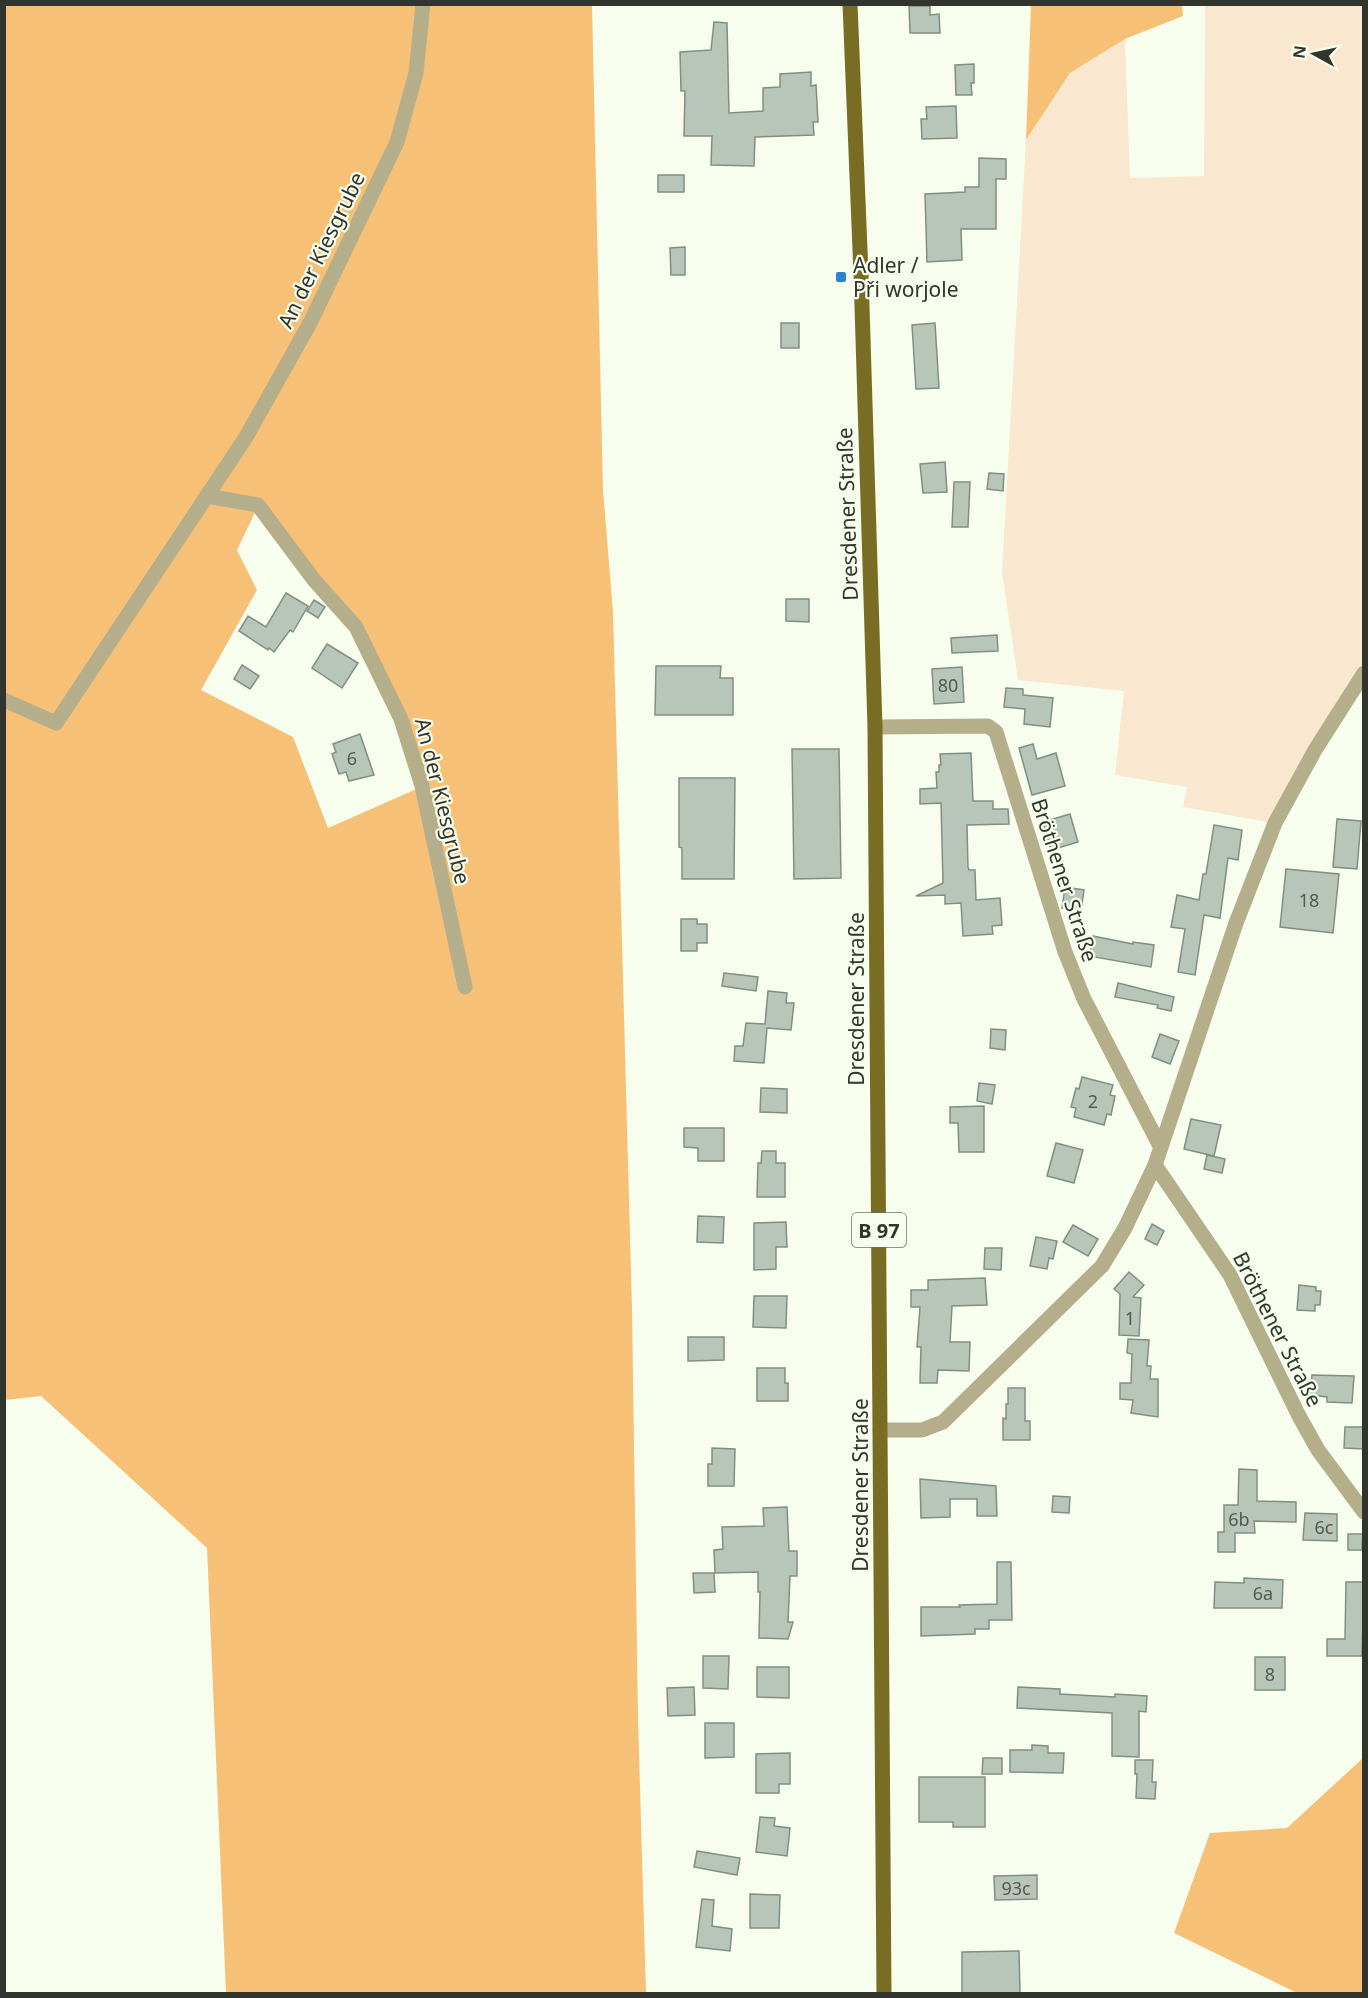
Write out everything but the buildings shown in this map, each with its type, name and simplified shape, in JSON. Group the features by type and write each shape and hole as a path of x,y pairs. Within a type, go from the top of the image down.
{"main road":[{"name":"Dresdener Straße","path":"850,4 862,295 875,727 884,1994"}],"street":[{"name":"An der Kiesgrube","path":"4,700 56,723 246,437 310,323 397,142 416,73 423,4"},
{"name":"An der Kiesgrube","path":"207,496 258,505 314,580 356,627 401,719 422,786 465,987"},
{"path":"880,1430 922,1430 943,1422 1102,1266 1125,1228 1155,1165 1229,943 1275,823 1315,750 1364,673"},
{"name":"Bröthener Straße","path":"875,727 988,726 996,732 1065,952 1080,990 1160,1146"},
{"name":"Bröthener Straße","path":"1155,1165 1230,1275 1318,1450 1364,1512"}],"shaded area":[{"path":"4,5 592,5 603,490 613,612 632,1308 638,1718 646,1993 226,1993 207,1548 41,1396 5,1400","holes":["258,506 356,627 421,787 328,828 293,737 201,690 257,590 237,550"]},
{"path":"1031,5 1182,5 1183,16 1125,39 1070,73 1026,140"},
{"path":"1205,5 1363,5 1363,671 1274,823 1183,807 1187,787 1115,775 1124,691 1018,680 1002,572 1026,140 1070,73 1125,39 1130,178 1204,176"},
{"path":"1363,1758 1363,1993 1297,1993 1174,1933 1210,1833 1287,1828"}],"place":[{"name":"Adler / Při worjole","path":"841,277"}]}
